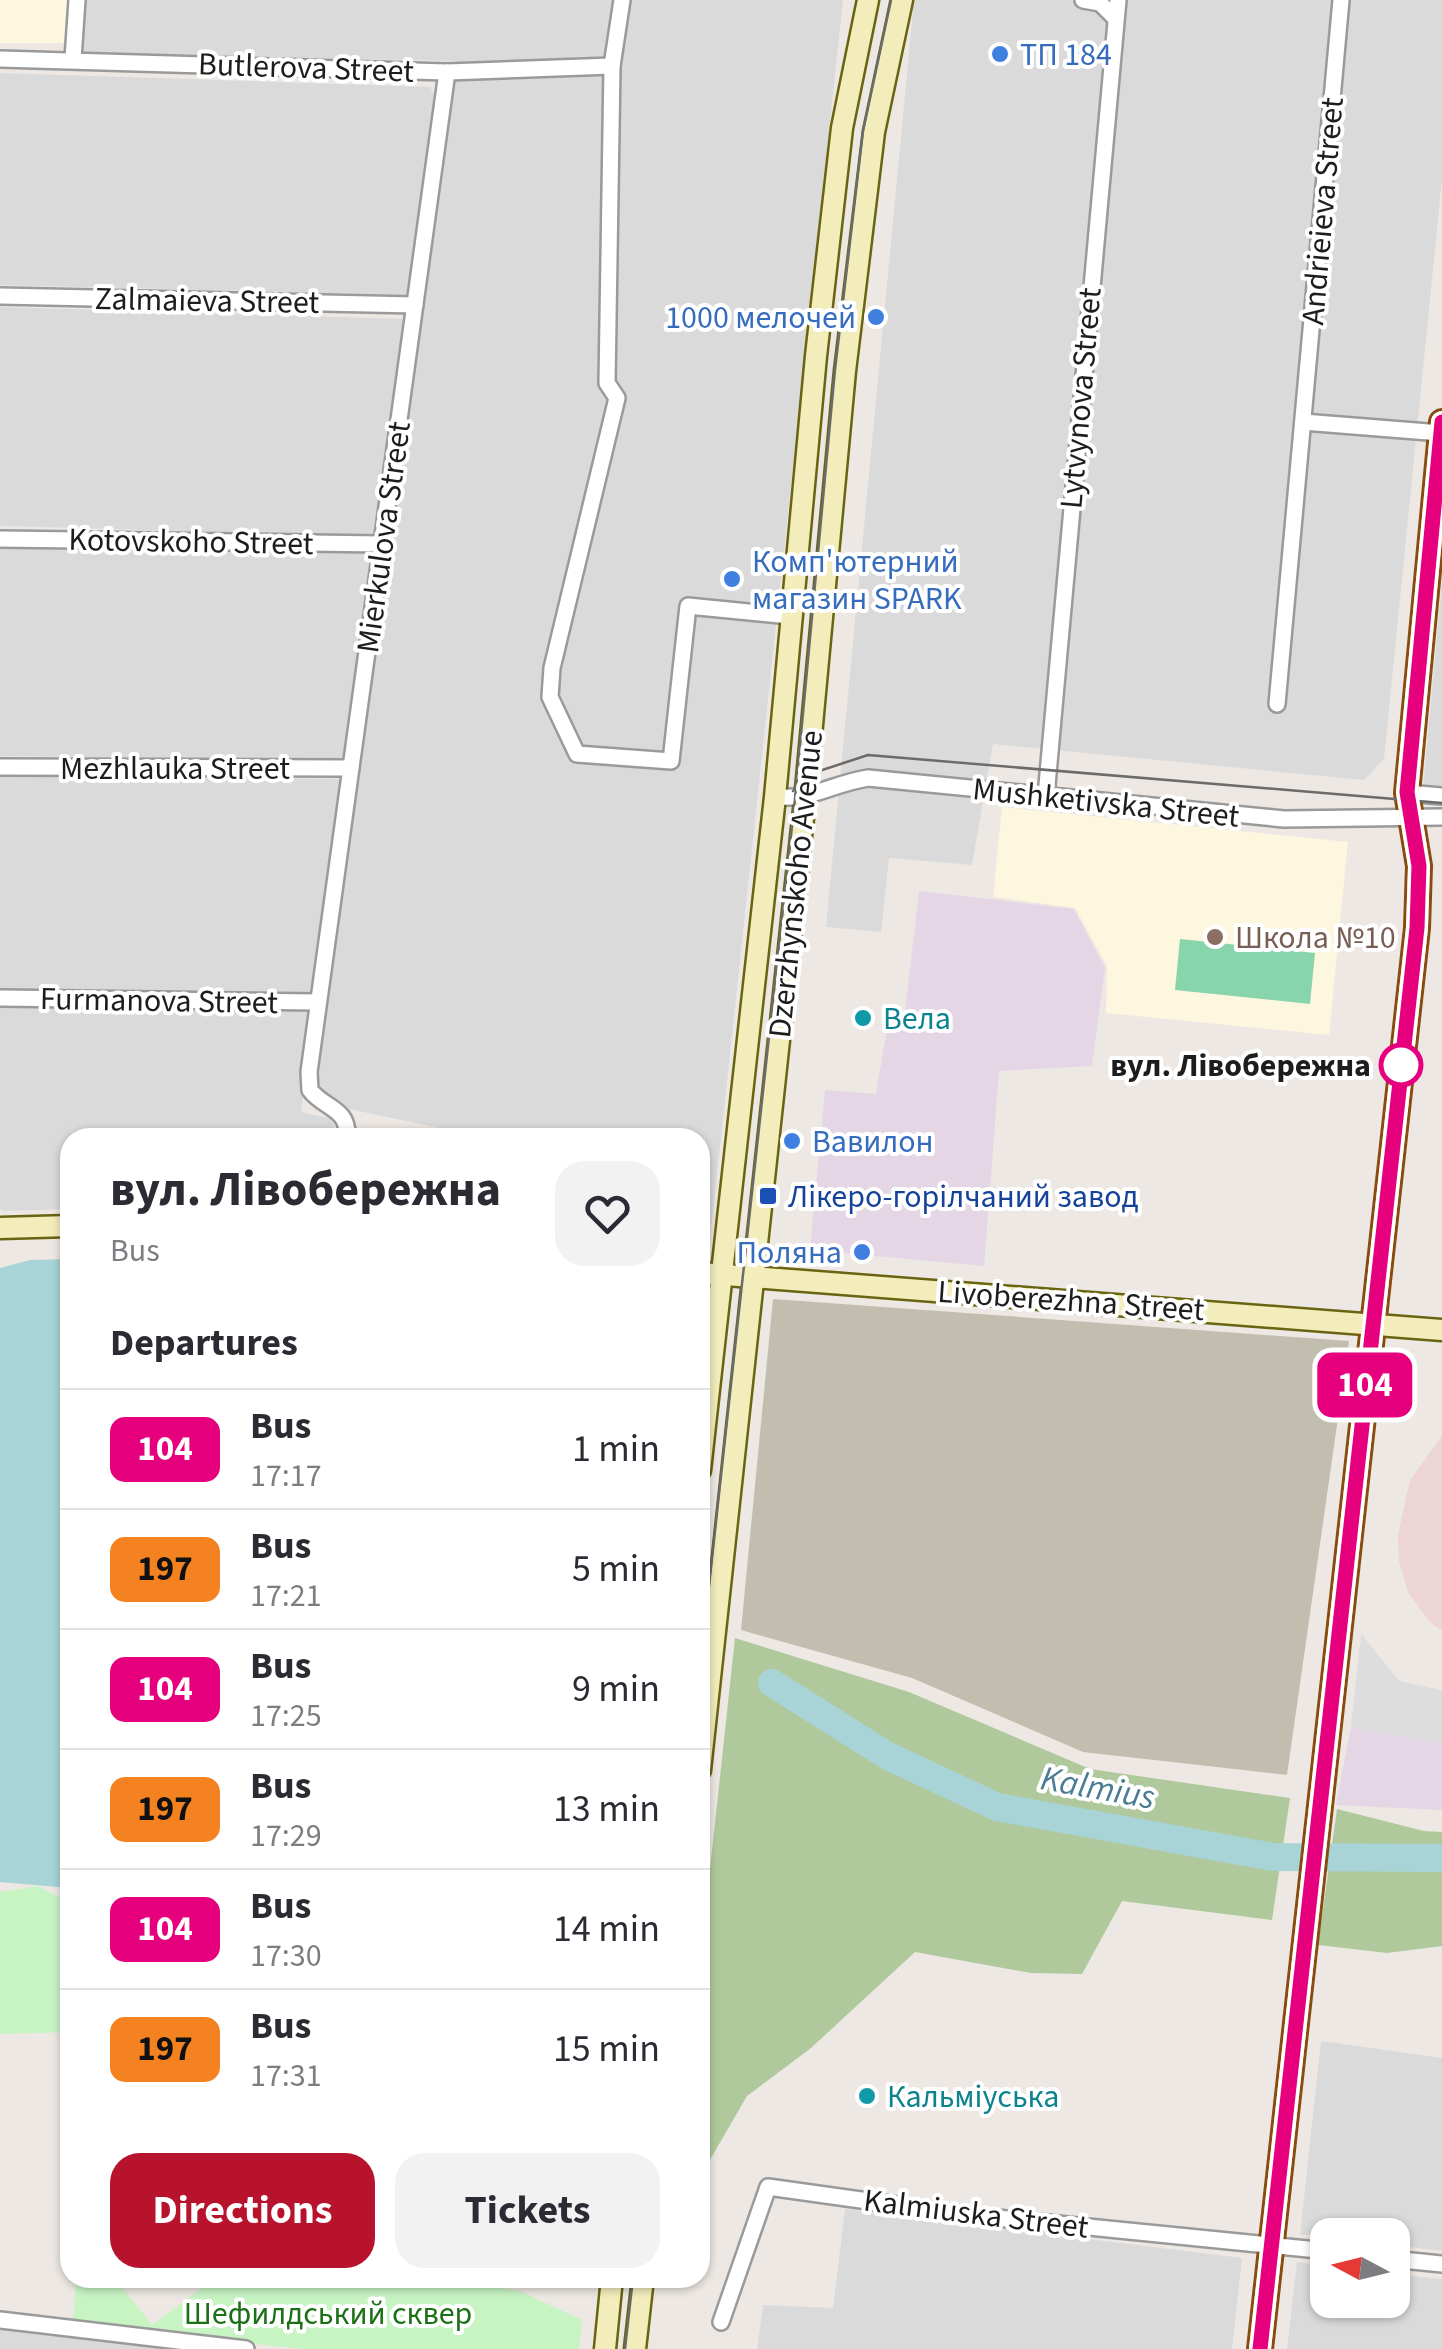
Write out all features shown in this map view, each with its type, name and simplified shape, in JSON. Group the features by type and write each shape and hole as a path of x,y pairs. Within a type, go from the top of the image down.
{"main road":[{"path":"1260,2349 1310,1924 1320,1802 1417,928 1419,866 1410,804 1442,422"}],"street":[{"path":"73,60 77,0"},
{"path":"622,0 612,66 607,383 617,398 552,668 550,697 576,754 670,761 688,606 790,616"},
{"name":"Dzerzhynskoho Avenue","path":"710,1381 775,798 790,616 842,128 868,0"},
{"name":"Dzerzhynskoho Avenue","path":"710,1682 804,800 839,428 874,132 902,0"},
{"path":"1083,0 1100,3 1115,18"},
{"name":"Lytvynova Street","path":"1046,796 1118,0"},
{"name":"Andrieieva Street","path":"1277,704 1341,0"},
{"name":"Butlerova Street","path":"0,59 446,72 612,66"},
{"name":"Mierkulova Street","path":"348,1128 340,1112 310,1090 318,1002 446,72"},
{"name":"Zalmaieva Street","path":"0,296 414,304"},
{"path":"1303,422 1441,433"},
{"name":"Kotovskoho Street","path":"0,539 382,544"},
{"name":"Mezhlauka Street","path":"0,767 351,768"},
{"name":"Mushketivska Street","path":"775,798 804,800 835,783 868,778 1284,820 1410,804 1442,796"},
{"name":"Mushketivska Street","path":"1410,804 1442,817"},
{"name":"Furmanova Street","path":"0,998 318,1002"},
{"path":"0,1228 60,1226"},
{"name":"Livoberezhna Street","path":"710,1273 1442,1330"},
{"name":"Kalmiuska Street","path":"721,2322 768,2187 968,2216 1310,2249"},
{"path":"1410,2260 1442,2264"},
{"path":"605,2349 611,2288"},
{"path":"636,2349 642,2288"},
{"path":"0,2320 246,2349"}],"shaded area":[{"path":"0,0 69,0 67,43 0,43"},
{"path":"78,0 843,0 710,1240 710,1128 440,1128 349,1109 317,1089 317,1061 456,61 80,53"},
{"path":"914,0 1442,0 1442,179 1384,759 1364,780 993,744 972,865 889,858 881,932 826,927"},
{"path":"0,73 430,87 437,100 410,295 0,285"},
{"path":"0,307 407,319 377,536 0,526"},
{"path":"0,548 375,550 346,760 0,756"},
{"path":"1442,582 1442,789 1423,787"},
{"path":"0,776 343,779 314,993 0,991"},
{"name":"Школа №10","path":"1002,807 1348,842 1329,1035 1106,1013 1107,966 1075,908 993,897"},
{"path":"919,891 1074,909 1105,968 1092,1066 999,1071 984,1266 810,1250 825,1090 876,1094 887,1029 903,1030"},
{"path":"0,1003 313,1012 301,1112 334,1119 334,1128 60,1128 60,1209 0,1209"},
{"path":"773,1299 1349,1341 1287,1775 1083,1752 912,1678 741,1630"},
{"path":"1442,1436 1442,1631 1429,1621 1408,1592 1399,1561 1398,1535 1410,1480"},
{"path":"1361,1634 1399,1681 1442,1690 1442,1743 1351,1727"},
{"path":"1351,1727 1442,1743 1442,1810 1336,1805"},
{"path":"1321,2041 1442,2058 1442,2251 1410,2247 1410,2218 1310,2218 1310,2235 1300,2235"},
{"path":"845,2209 1242,2258 1232,2349 757,2349 763,2305 833,2308"},
{"path":"1297,2262 1310,2264 1310,2318 1410,2318 1410,2276 1442,2279 1442,2349 1287,2349"},
{"path":"0,2327 197,2349 0,2349"}],"green space":[{"path":"1180,939 1315,953 1310,1004 1175,990"},
{"path":"735,1638 909,1692 1090,1769 1290,1798 1272,1920 1122,1901 1082,1974 1031,1973 915,1952 811,2048 747,2096 710,2160 710,1869"},
{"path":"1337,1809 1442,1832 1442,1946 1387,1953 1318,1945"},
{"path":"38,1886 60,1898 60,2032 0,2034 0,1892"},
{"name":"Шефилдський сквер","path":"75,2288 123,2288 152,2325 202,2288 501,2288 520,2291 582,2320 579,2349 301,2349 73,2324"}],"water":[{"path":"60,1259 60,1887 0,1882 0,1268 30,1260"}],"waterway":[{"name":"Kalmius","path":"772,1683 888,1756 997,1807 1273,1857 1442,1858"}],"tram line":[{"path":"710,1577 795,799 835,370 863,131 891,0"},
{"path":"793,791 807,775 868,755 1442,803"},
{"path":"625,2349 632,2288"}],"bus line":[{"name":"104","path":"1260,2349 1310,1924 1334,1670 1417,928 1419,866 1407,792 1442,422"}],"place":[{"name":"ТП 184","path":"1000,54"},
{"name":"1000 мелочей","path":"876,317"},
{"name":"Комп'ютерний магазин SPARK","path":"732,579"},
{"name":"Школа №10","path":"1215,937"},
{"name":"Вела","path":"863,1018"},
{"name":"вул. Лівобережна","path":"1401,1065"},
{"name":"Вавилон","path":"792,1141"},
{"name":"Лікеро-горілчаний завод","path":"768,1196"},
{"name":"Поляна","path":"862,1252"},
{"name":"Кальміуська","path":"867,2096"}]}
